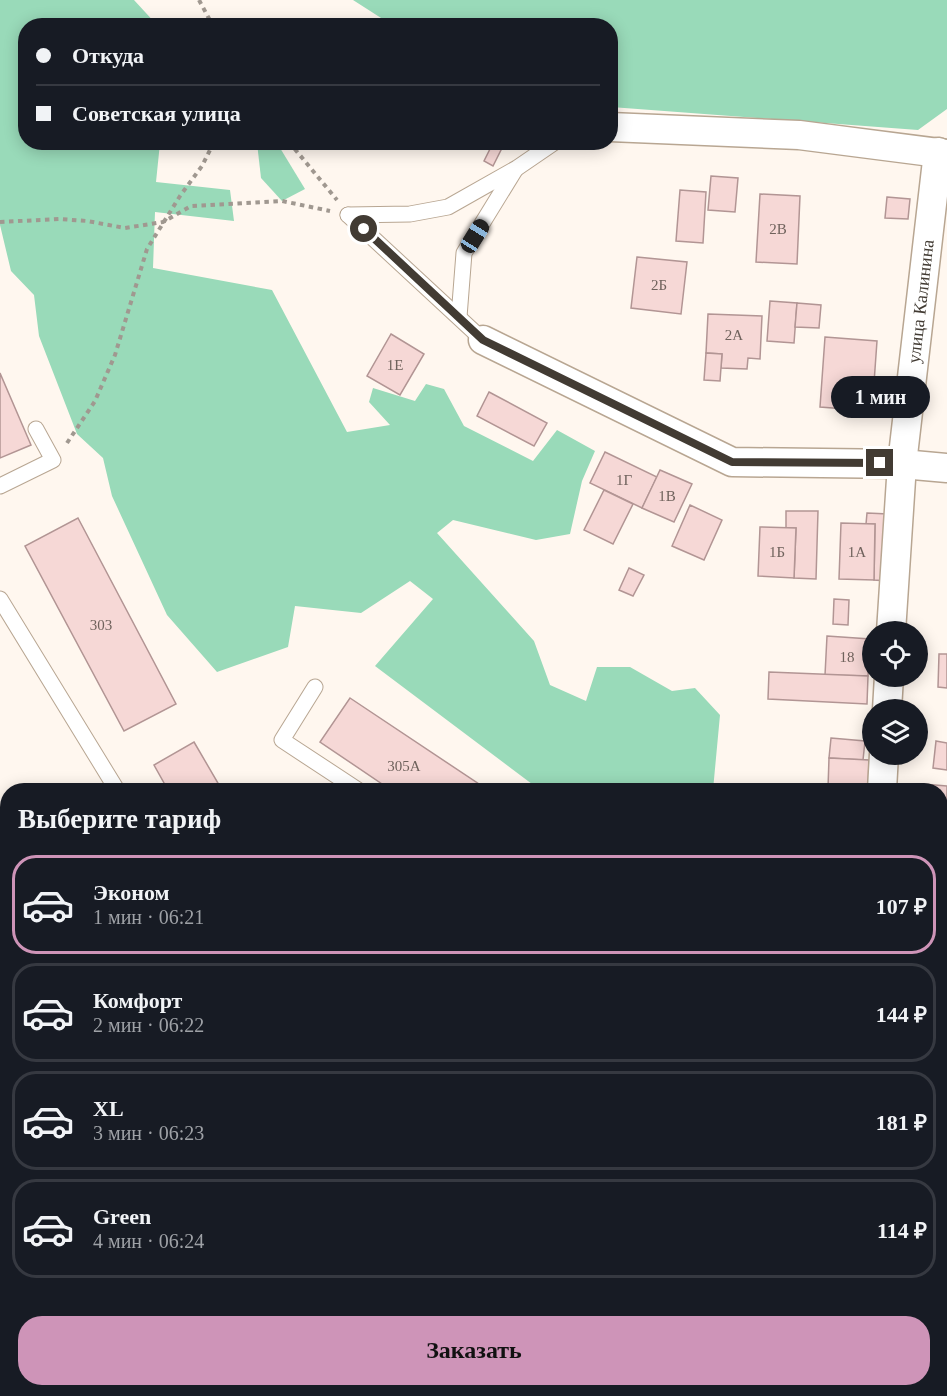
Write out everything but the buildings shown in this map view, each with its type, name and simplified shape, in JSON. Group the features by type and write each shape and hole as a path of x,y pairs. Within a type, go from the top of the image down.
{"street":[{"path":"618,127 800,135 943,153"},
{"name":"улица Калинина","path":"892,621 902,464 943,153"},
{"path":"483,340 732,462 902,464 947,468"},
{"path":"882,783 883,765"}],"lane":[{"path":"348,215 410,214 448,207 543,150"},
{"path":"459,317 464,253 516,168"},
{"path":"348,215 483,340"},
{"path":"0,486 53,460 36,429"},
{"path":"0,599 113,783"},
{"path":"315,687 282,740 347,783"}],"path":[{"path":"199,0 209,18"},
{"path":"53,460 94,401 115,355 147,249 202,166 210,150"},
{"path":"295,150 348,215"},
{"path":"0,222 60,219 125,228 163,222 191,206 282,201 348,215"}],"green space":[{"path":"0,0 134,0 151,18 18,18 18,150 159,150 156,182 230,190 234,221 155,212 153,268 272,290 347,432 390,425 369,402 373,388 415,401 426,384 444,389 464,426 533,461 557,430 595,451 582,481 570,534 536,540 453,520 437,533 534,641 550,685 586,701 597,667 630,667 672,691 695,688 720,715 714,783 531,783 375,666 433,599 410,581 361,613 295,606 288,647 217,672 167,615 112,496 103,458 77,434 39,336 34,295 11,271 0,225"},
{"path":"353,0 947,0 947,109 918,130 618,108 618,18 381,18"},
{"path":"258,150 281,150 305,189 282,201 261,178"}],"route":[{"path":"364,229 483,340 732,462 880,463"}]}
